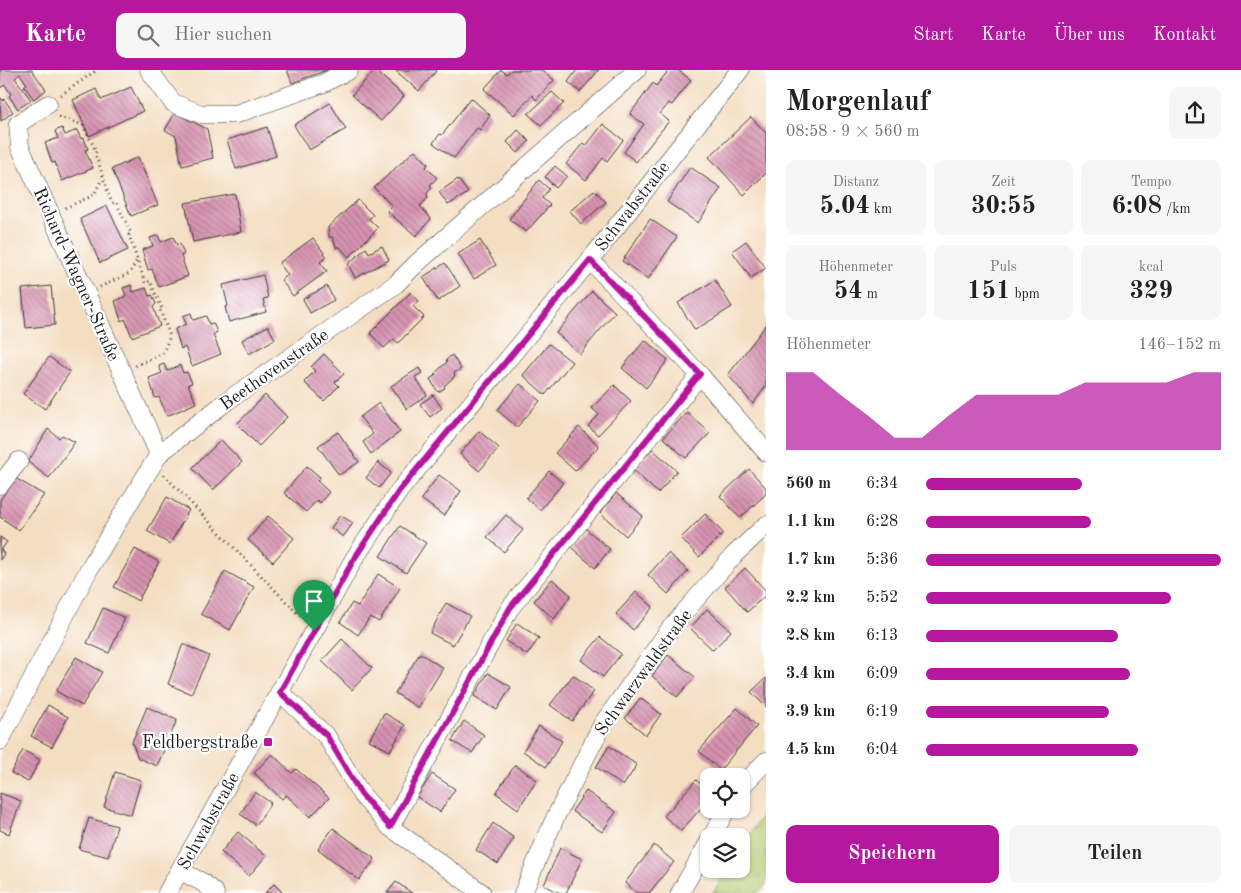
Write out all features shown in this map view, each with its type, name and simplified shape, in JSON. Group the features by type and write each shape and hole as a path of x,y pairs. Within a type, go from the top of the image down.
{"street":[{"path":"148,70 173,103 201,114 236,114 324,83 349,70"},
{"name":"Beethovenstraße","path":"0,741 89,569 156,459 227,402 396,284 416,264 638,70"},
{"name":"Schwabstraße","path":"166,893 354,559 399,491 590,260 739,70"},
{"name":"Richard-Wagner-Straße","path":"44,107 18,124 20,147 121,372 156,459"},
{"path":"590,260 700,374 766,452"},
{"path":"390,827 510,608 700,374"},
{"path":"0,485 19,461"},
{"name":"Schwarzwaldstraße","path":"523,893 555,818 602,725 669,630 734,555 766,526"},
{"path":"280,692 327,736 361,794 390,827 482,893"},
{"path":"750,778 766,761"},
{"path":"680,893 700,858"},
{"path":"180,871 202,882 214,893"}],"path":[{"path":"44,107 97,70"},
{"path":"44,107 83,125 96,150 94,154 112,203 116,202 131,233 129,235 145,283 150,282 162,309 160,310 170,336 163,353 121,372"},
{"path":"50,215 94,195 102,179"},
{"path":"86,293 130,273 137,260"},
{"path":"156,459 180,489 314,631"}],"green space":[{"path":"766,809 766,885 757,893 713,893 722,878 750,878 750,834"}],"building":[{"path":"0,70 32,70 46,90 34,99 24,86 27,84 20,74 15,78 31,100 18,109 9,96 11,94 5,85 0,88"},
{"path":"287,70 327,70 292,83"},
{"path":"375,70 404,96 381,121 352,95"},
{"path":"395,70 437,70 419,91"},
{"path":"501,70 507,74 511,70 542,70 554,80 536,100 532,95 514,115 484,89"},
{"path":"577,70 599,70 580,92 568,82"},
{"path":"669,70 678,70 691,80 672,105 669,103 660,114 669,121 636,162 624,152 644,124 630,114 653,83 656,86"},
{"path":"131,87 143,111 89,136 73,100 96,89 101,100"},
{"path":"552,92 564,103 541,125 528,114"},
{"path":"0,97 3,101 4,99 13,112 1,121"},
{"path":"471,98 490,115 480,130 477,128 454,158 433,143 440,134 442,135"},
{"path":"330,103 346,129 309,150 294,125"},
{"path":"175,113 207,129 213,158 182,166 176,136 165,130"},
{"path":"751,117 766,133 766,173 744,195 709,157"},
{"path":"603,124 623,140 607,161 603,158 586,180 566,164 583,143 586,146"},
{"path":"267,127 276,156 236,169 227,140"},
{"path":"62,128 65,135 77,130 81,139 84,138 88,149 85,150 93,168 62,181 55,162 52,163 45,143 58,138 55,131"},
{"path":"518,130 529,141 518,153 507,142"},
{"path":"415,150 428,164 426,167 437,178 430,185 432,188 427,193 428,198 420,206 431,219 416,236 387,211 392,206 374,188"},
{"path":"138,157 158,205 131,216 112,169"},
{"path":"555,166 567,176 556,188 545,177"},
{"path":"690,167 721,188 698,223 667,202"},
{"path":"458,179 468,193 448,205 439,192"},
{"path":"539,180 549,189 542,198 550,205 526,232 509,219"},
{"path":"594,190 606,202 581,224 570,211"},
{"path":"235,194 241,232 193,242 185,203"},
{"path":"358,200 373,215 369,219 378,228 349,257 339,246 337,248 332,237 329,237 328,227"},
{"path":"107,206 128,250 100,263 80,219"},
{"path":"650,219 677,237 648,279 622,261"},
{"path":"158,235 161,242 173,237 177,245 180,244 184,254 181,256 188,276 159,287 152,269 148,270 142,250 153,246 150,238"},
{"path":"313,238 327,257 320,262 327,271 293,296 281,280 288,275 279,263"},
{"path":"480,240 496,265 474,279 458,254"},
{"path":"746,241 766,268 751,278 732,251"},
{"path":"382,246 389,260 355,278 348,264 366,248 369,253"},
{"path":"445,263 460,286 438,301 423,277"},
{"path":"263,275 268,298 263,299 266,312 229,322 225,307 228,306 223,285"},
{"path":"715,280 732,307 695,330 678,303"},
{"path":"131,285 133,292 146,288 149,296 152,295 156,304 153,307 160,326 132,337 125,319 121,321 115,301 126,296 123,288"},
{"path":"51,286 55,325 26,328 22,289"},
{"path":"327,286 334,300 310,313 303,299"},
{"path":"592,291 615,312 580,354 556,333"},
{"path":"411,292 419,301 413,306 424,317 398,343 394,339 384,348 370,333"},
{"path":"191,313 193,320 206,316 209,324 213,323 217,332 213,335 221,354 192,366 185,347 181,349 175,329 186,324 183,316"},
{"path":"766,325 766,386 753,404 728,375"},
{"path":"268,326 275,339 249,354 242,340"},
{"path":"645,340 668,360 646,388 622,368"},
{"path":"549,344 572,362 545,395 523,375"},
{"path":"324,354 344,374 335,382 339,386 324,401 304,382 315,371 311,367"},
{"path":"452,355 461,369 454,373 455,376 444,386 445,388 438,392 430,379 436,375 435,373"},
{"path":"49,357 70,372 45,409 23,394"},
{"path":"164,364 167,371 180,365 183,373 187,372 192,383 188,384 196,403 167,416 159,397 155,398 149,378 162,373 159,366"},
{"path":"419,368 422,373 415,377 427,395 407,409 391,386"},
{"path":"520,384 540,401 517,427 497,410"},
{"path":"614,385 631,401 598,435 588,426 599,415 592,408"},
{"path":"265,395 287,417 259,446 237,424"},
{"path":"433,395 442,408 430,417 420,404"},
{"path":"379,403 400,432 371,454 363,442 373,434 360,417"},
{"path":"687,412 710,433 686,458 663,438"},
{"path":"579,427 599,446 575,471 555,453"},
{"path":"48,429 59,438 62,435 75,442 49,478 28,462"},
{"path":"479,431 499,448 479,471 460,454"},
{"path":"338,432 359,462 339,475 318,446"},
{"path":"221,440 242,462 213,490 192,468"},
{"path":"652,449 677,471 658,493 633,470"},
{"path":"378,462 391,473 379,488 366,478"},
{"path":"307,466 320,477 317,481 329,492 320,503 317,500 306,512 284,493"},
{"path":"749,469 766,488 766,494 740,518 720,496"},
{"path":"549,471 563,483 540,510 526,498"},
{"path":"439,475 461,491 444,516 421,499"},
{"path":"15,478 44,495 19,530 0,517 0,500"},
{"path":"616,493 643,516 626,536 600,513"},
{"path":"167,497 189,510 170,544 147,531"},
{"path":"705,514 723,533 699,557 681,538"},
{"path":"340,515 353,523 343,537 331,528"},
{"path":"506,515 523,530 504,552 487,537"},
{"path":"268,516 294,538 273,562 248,540"},
{"path":"400,526 426,543 406,573 380,556"},
{"path":"586,529 610,549 595,568 571,547"},
{"path":"0,537 7,542 1,550 4,554 0,560"},
{"path":"135,549 159,562 138,601 114,587"},
{"path":"668,553 688,571 668,594 648,575"},
{"path":"745,568 766,591 766,595 747,612 725,587"},
{"path":"225,571 254,587 230,630 201,614"},
{"path":"378,574 400,588 379,622 370,617 358,635 340,622 352,603 358,606"},
{"path":"552,579 571,595 554,619 534,601"},
{"path":"636,592 653,607 633,630 616,614"},
{"path":"446,603 470,616 453,645 430,633"},
{"path":"103,608 125,618 109,653 87,643"},
{"path":"707,609 731,631 713,650 690,628"},
{"path":"517,623 539,638 527,655 506,641"},
{"path":"600,637 621,654 603,677 581,660"},
{"path":"342,639 372,668 352,690 322,661"},
{"path":"183,644 209,656 191,694 168,684"},
{"path":"420,653 443,668 418,708 395,693"},
{"path":"668,655 695,677 677,697 652,676"},
{"path":"76,657 102,672 82,706 56,691"},
{"path":"488,673 511,687 497,710 474,696"},
{"path":"573,675 594,691 572,721 550,705"},
{"path":"766,678 766,707 751,692"},
{"path":"640,698 661,714 646,735 625,718"},
{"path":"48,705 68,717 52,747 31,736"},
{"path":"147,707 177,720 157,766 138,758 132,742"},
{"path":"737,708 757,726 722,768 718,768 699,751"},
{"path":"384,713 405,725 390,751 369,740"},
{"path":"464,721 484,735 472,753 452,741"},
{"path":"539,726 562,741 546,767 523,751"},
{"path":"609,746 637,765 623,786 596,767"},
{"path":"23,750 40,760 28,782 11,773"},
{"path":"272,754 292,773 296,769 329,798 310,817 286,795 282,799 254,773"},
{"path":"515,765 537,780 518,809 496,793"},
{"path":"115,772 141,780 131,815 104,807"},
{"path":"432,774 455,789 440,812 417,797"},
{"path":"696,780 700,783 700,809 681,831 664,816"},
{"path":"586,791 616,812 602,832 572,811"},
{"path":"255,792 271,803 256,825 240,814"},
{"path":"0,793 21,801 9,834 0,830"},
{"path":"89,818 117,826 108,857 79,849"},
{"path":"493,823 514,838 498,864 476,850"},
{"path":"333,828 375,859 359,880 318,849"},
{"path":"238,832 266,856 249,876 221,852"},
{"path":"654,845 674,862 649,893 637,893 625,883"},
{"path":"560,848 582,859 566,893 560,893 544,885"},
{"path":"396,882 412,893 387,893"},
{"path":"274,884 283,893 265,893"}],"place":[{"name":"Feldbergstraße","path":"268,742"}],"route":[{"path":"590,260 700,374 510,608 390,827 361,794 327,736 280,692 314,631 354,559 399,491 590,260"}]}
